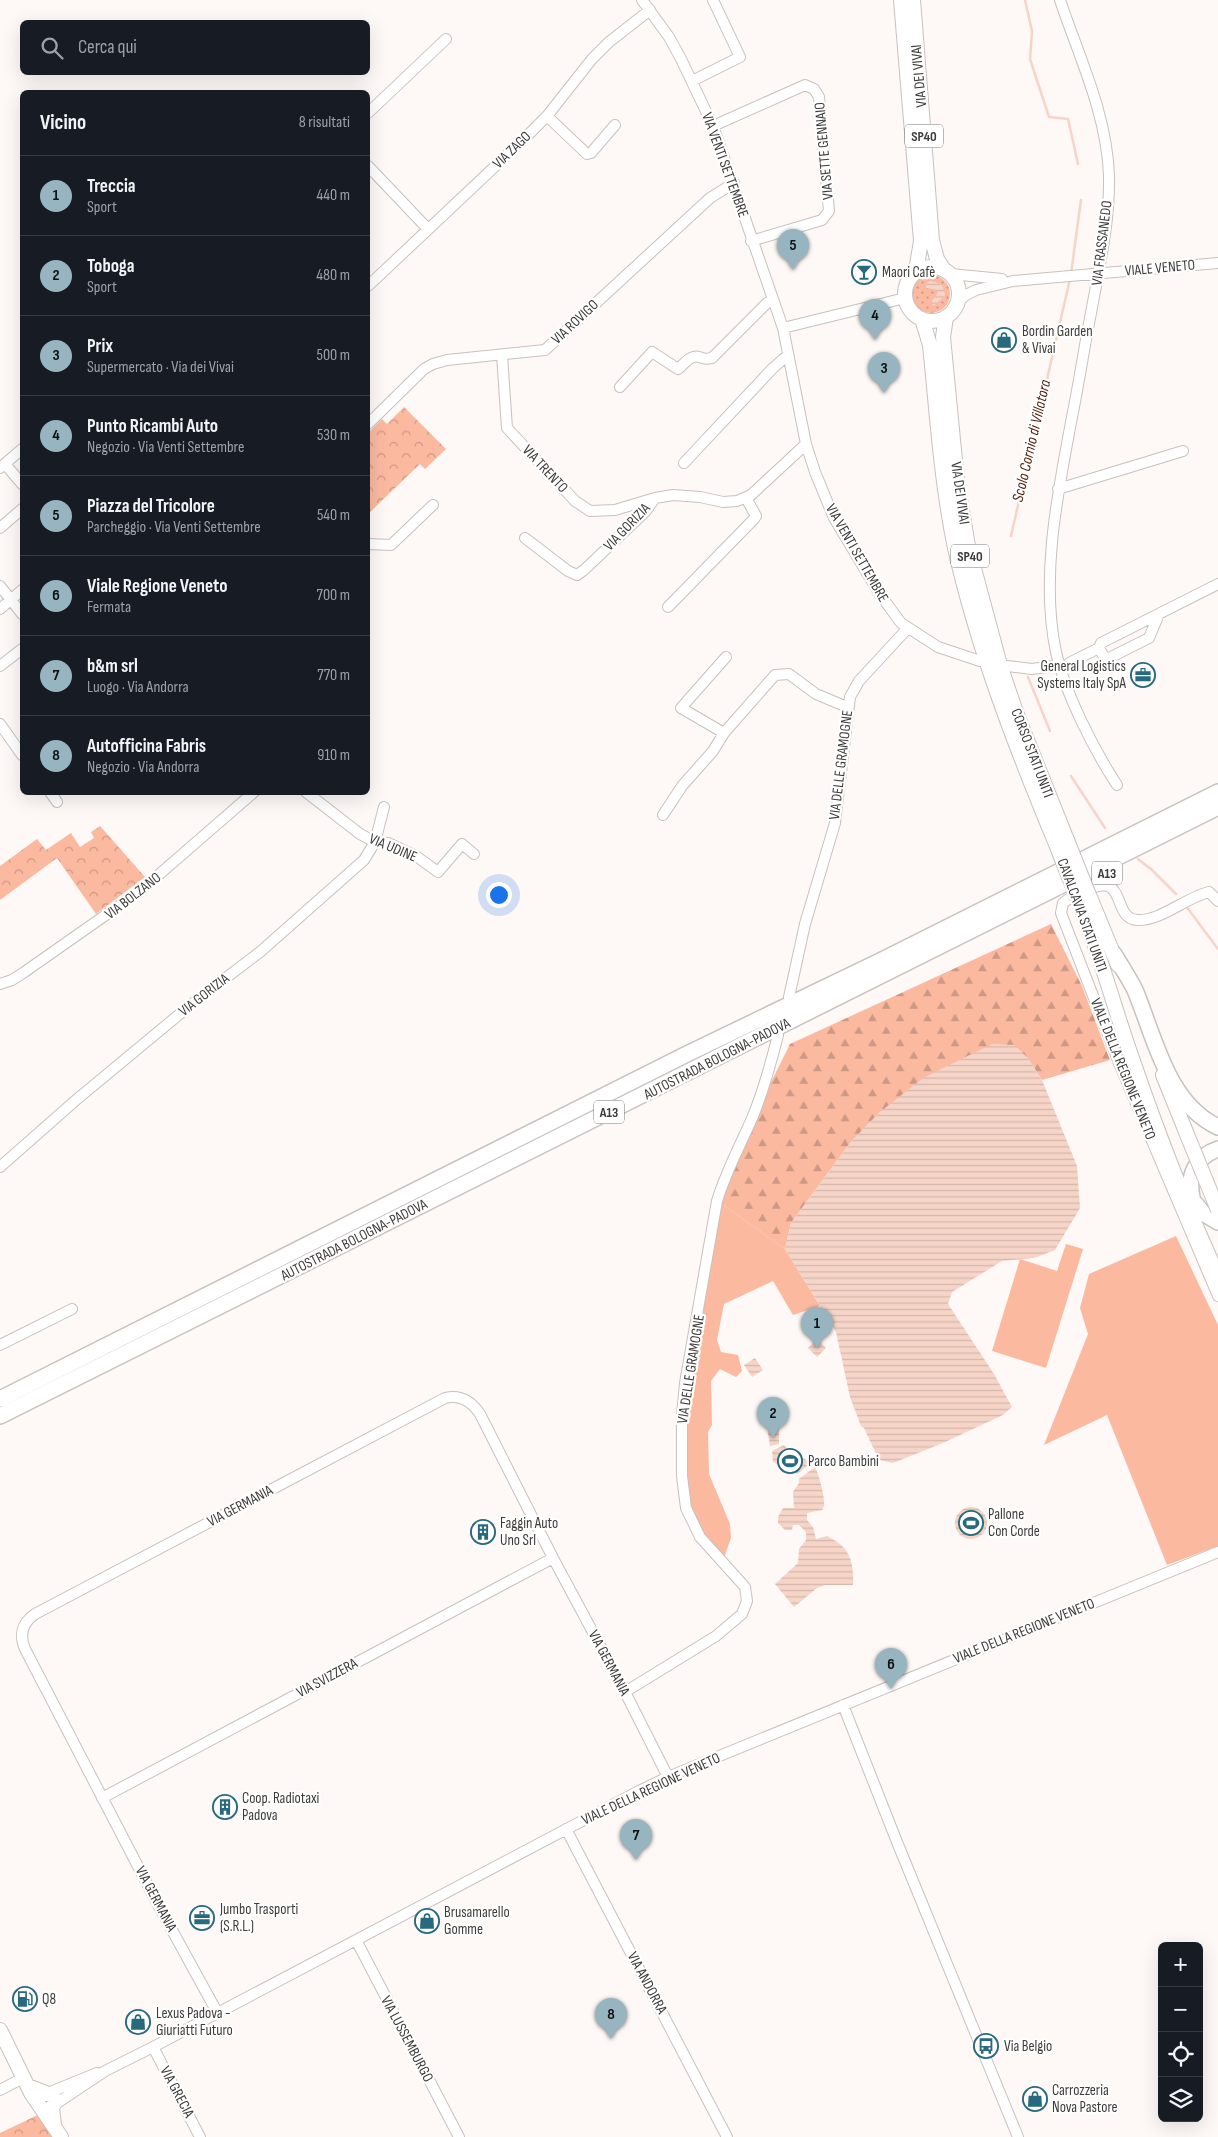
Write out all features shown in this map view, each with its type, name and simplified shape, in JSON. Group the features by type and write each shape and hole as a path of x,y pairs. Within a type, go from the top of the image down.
{"highway":[{"name":"AUTOSTRADA BOLOGNA-PADOVA","path":"0,1399 678,1058 880,961 1218,792"},
{"name":"AUTOSTRADA BOLOGNA-PADOVA","path":"0,1416 1218,807"},
{"name":"A13","path":"993,921 1112,870 1218,816"},
{"path":"1114,954 1134,988 1176,1089 1192,1110 1203,1119 1218,1127"},
{"path":"1218,1149 1201,1158 1194,1170 1190,1186 1194,1200 1203,1213 1218,1222"}],"main road":[{"name":"VIA DEI VIVAI","path":"900,0 921,241 916,271"},
{"name":"VIA DEI VIVAI","path":"913,0 932,240 937,258 947,272"},
{"path":"916,271 930,267 947,272"},
{"name":"SP40","path":"916,271 907,283 905,298 910,310 922,319"},
{"name":"SP40","path":"947,272 958,288 958,302"},
{"path":"922,319 930,321 946,317 952,312 958,302"},
{"name":"VIA DEI VIVAI","path":"946,317 943,337 962,513 994,664"},
{"name":"VIA DEI VIVAI","path":"922,319 930,345 949,516 963,579 994,664"},
{"name":"CORSO STATI UNITI","path":"994,664 1017,715 1061,842"},
{"name":"CAVALCAVIA STATI UNITI","path":"1061,842 1084,897 1114,954 1218,1210"},
{"name":"CAVALCAVIA STATI UNITI","path":"1084,897 1089,927 1133,1063 1172,1169 1218,1276"},
{"path":"1089,927 1107,965 1218,1260"},
{"path":"0,2030 26,2082 46,2102 49,2121 58,2132"}],"street":[{"name":"VIA VENTI SETTEMBRE","path":"642,0 648,5 668,37 692,81 713,126 734,183 751,241 782,328 806,444 826,500 844,537 896,618 908,628"},
{"path":"692,81 740,57 713,0"},
{"name":"VIA FRASSANEDO","path":"1060,0 1097,106 1109,176 1100,274 1058,489 1050,561 1055,644 1064,664"},
{"name":"VIA ZAGO","path":"370,279 428,228 547,116 603,47 648,5"},
{"path":"370,111 446,39"},
{"name":"VIA SETTE GENNAIO","path":"713,126 805,85 814,89 819,97 829,211 822,220 751,241"},
{"path":"547,116 587,154 591,154 615,125"},
{"path":"370,168 428,228"},
{"name":"VIA ROVIGO","path":"370,422 424,369 432,364 447,360 545,350 710,198 734,183"},
{"name":"VIALE VENETO","path":"958,302 966,294 976,290 1013,281 1218,263"},
{"name":"VIALE VENETO","path":"947,272 1013,281"},
{"path":"782,328 905,298"},
{"path":"620,387 652,352 678,369 692,357 697,356 704,360 712,358 767,303 773,300"},
{"name":"VIA TRENTO","path":"502,355 507,428 575,501 590,511 615,510 655,498"},
{"path":"684,463 773,368 788,355"},
{"path":"668,607 754,519 756,516 755,512 746,498 806,444"},
{"path":"1058,489 1183,451"},
{"path":"20,452 2,466 20,482"},
{"name":"VIA GORIZIA","path":"525,538 576,575 584,570 645,512 655,498 686,495 723,502 746,498"},
{"path":"370,544 391,545 433,505"},
{"path":"0,528 20,511"},
{"path":"908,628 948,652 994,664 1032,669 1064,664 1099,648 1101,643 1218,584"},
{"path":"0,586 20,611"},
{"path":"0,608 20,592"},
{"path":"1099,648 1104,656 1110,658 1149,638 1159,614"},
{"name":"VIA DELLE GRAMOGNE","path":"789,997 805,924 835,823 850,697 859,682 908,628"},
{"path":"0,666 20,651"},
{"path":"724,733 681,708 726,657"},
{"path":"1064,664 1087,732 1102,762 1117,785"},
{"path":"663,815 682,786 713,751 724,733 771,678 779,673 789,674 816,694 848,707"},
{"path":"2,729 20,752"},
{"path":"52,795 57,802"},
{"name":"VIA BOLZANO","path":"0,984 24,973 140,892 251,795"},
{"name":"VIA UDINE","path":"310,795 360,834 375,842 388,843 416,856 438,872 462,844 474,854"},
{"name":"VIA GORIZIA","path":"0,1167 76,1100 194,1003 260,952 364,860 375,842 384,807"},
{"name":"VIALE DELLA REGIONE VENETO","path":"1218,901 1209,892 1150,918 1136,920 1130,917 1112,888 1106,884 1096,885 1068,899 1063,903 1061,913 1122,1068 1218,1296"},
{"name":"VIA DELLE GRAMOGNE","path":"625,1692 716,1636 742,1614 747,1601 745,1587 700,1537 686,1508 682,1476 682,1415 717,1201 724,1179 752,1117 768,1075 778,1035"},
{"path":"0,1345 72,1309"},
{"name":"VIA GERMANIA","path":"217,2012 102,1798 22,1641 23,1628 29,1618 35,1614 450,1396 464,1398 480,1414 668,1777"},
{"name":"VIALE DELLA REGIONE VENETO","path":"46,2102 668,1777 1218,1552"},
{"name":"VIA SVIZZERA","path":"102,1798 553,1558"},
{"path":"843,1705 1018,2137"},
{"name":"VIA ANDORRA","path":"566,1829 727,2137"},
{"name":"VIA LUSSEMBURGO","path":"356,1940 459,2137"},
{"name":"VIA GRECIA","path":"153,2047 200,2137"},
{"path":"0,2090 26,2082"}],"green space":[{"path":"931,275 944,281 950,294 944,307 931,313 918,307 912,294 918,281"},
{"path":"404,407 446,449 425,469 420,464 370,512 370,431 382,419 387,424"},
{"path":"100,826 145,877 96,914 57,858 0,900 0,866 37,839 46,850 71,833 80,847 94,838 91,832"},
{"path":"1051,924 1082,986 1110,1060 1042,1080 1027,1057 880,1112 850,1143 791,1223 785,1249 718,1201 734,1157 790,1044"},
{"path":"718,1201 785,1249 820,1306 793,1315 773,1281 724,1304 717,1340 721,1352 738,1355 742,1371 736,1377 720,1369 711,1381 712,1425 708,1432 709,1474 730,1524 731,1538 724,1558 703,1534 689,1508 683,1414"},
{"path":"1176,1236 1218,1325 1218,1546 1167,1565 1107,1415 1044,1445 1088,1334 1080,1308 1089,1274"},
{"path":"1066,1244 1083,1249 1046,1368 992,1351 1020,1259 1057,1271"},
{"path":"42,2113 56,2137 0,2137 0,2133"}],"shaded area":[{"path":"930,281 938,283 943,287 945,295 934,306 931,303 938,292 934,289 926,288 926,284"},
{"path":"992,1044 1014,1045 1027,1057 1042,1080 1077,1166 1080,1208 1055,1250 1034,1258 1002,1261 952,1292 948,1304 994,1374 1012,1407 1003,1415 943,1443 893,1463 879,1460 864,1428 861,1426 850,1397 836,1332 785,1249 791,1223 850,1143 880,1112 923,1078"},
{"path":"817,1339 826,1348 817,1357 808,1348"},
{"path":"755,1358 763,1370 752,1377 744,1365"},
{"path":"770,1423 779,1425 779,1444 770,1446 768,1433"},
{"name":"Parco Bambini","path":"784,1445 791,1452 805,1459 810,1464 797,1474 773,1462 772,1451"},
{"path":"815,1467 822,1489 824,1507 822,1510 807,1513 807,1520 813,1527 816,1539 827,1536 835,1540 846,1550 853,1569 853,1585 825,1585 817,1588 794,1607 775,1584 798,1563 799,1549 806,1540 806,1532 799,1525 793,1525 792,1530 785,1530 778,1523 778,1517 783,1508 794,1508 793,1492 799,1483 799,1479"},
{"name":"Pallone Con Corde","path":"971,1507 982,1512 987,1523 982,1534 971,1539 960,1534 955,1523 960,1512"}],"waterway":[{"name":"Scolo Cornio di Villatora","path":"1025,0 1032,31 1030,59 1049,117 1068,119 1078,164"},
{"name":"Scolo Cornio di Villatora","path":"1071,274 1081,200"},
{"name":"Scolo Cornio di Villatora","path":"1011,536 1070,279"},
{"name":"Scolo Cornio di Villatora","path":"1028,677 1050,731"},
{"name":"Scolo Cornio di Villatora","path":"1071,776 1105,828"},
{"name":"Scolo Cornio di Villatora","path":"1138,859 1176,894"},
{"name":"Scolo Cornio di Villatora","path":"1186,906 1218,949"}],"place":[{"name":"Piazza del Tricolore","path":"793,270"},
{"name":"Maori Cafè","path":"864,272"},
{"name":"Punto Ricambi Auto","path":"875,340"},
{"name":"Bordin Garden & Vivai","path":"1004,340"},
{"name":"Prix","path":"884,393"},
{"name":"General Logistics Systems Italy SpA","path":"1143,675"},
{"name":"Treccia","path":"817,1348"},
{"name":"Toboga","path":"773,1438"},
{"name":"Parco Bambini","path":"790,1461"},
{"name":"Pallone Con Corde","path":"971,1523"},
{"name":"Faggin Auto Uno Srl","path":"483,1532"},
{"name":"Viale Regione Veneto","path":"891,1689"},
{"name":"Coop. Radiotaxi Padova","path":"225,1807"},
{"name":"b&m srl","path":"636,1860"},
{"name":"Jumbo Trasporti (S.R.L.)","path":"202,1918"},
{"name":"Brusamarello Gomme","path":"427,1921"},
{"name":"Q8","path":"25,1999"},
{"name":"Lexus Padova - Giuriatti Futuro","path":"138,2022"},
{"name":"Autofficina Fabris","path":"611,2039"},
{"name":"Via Belgio","path":"986,2046"},
{"name":"Carrozzeria Nova Pastore","path":"1035,2099"}]}
